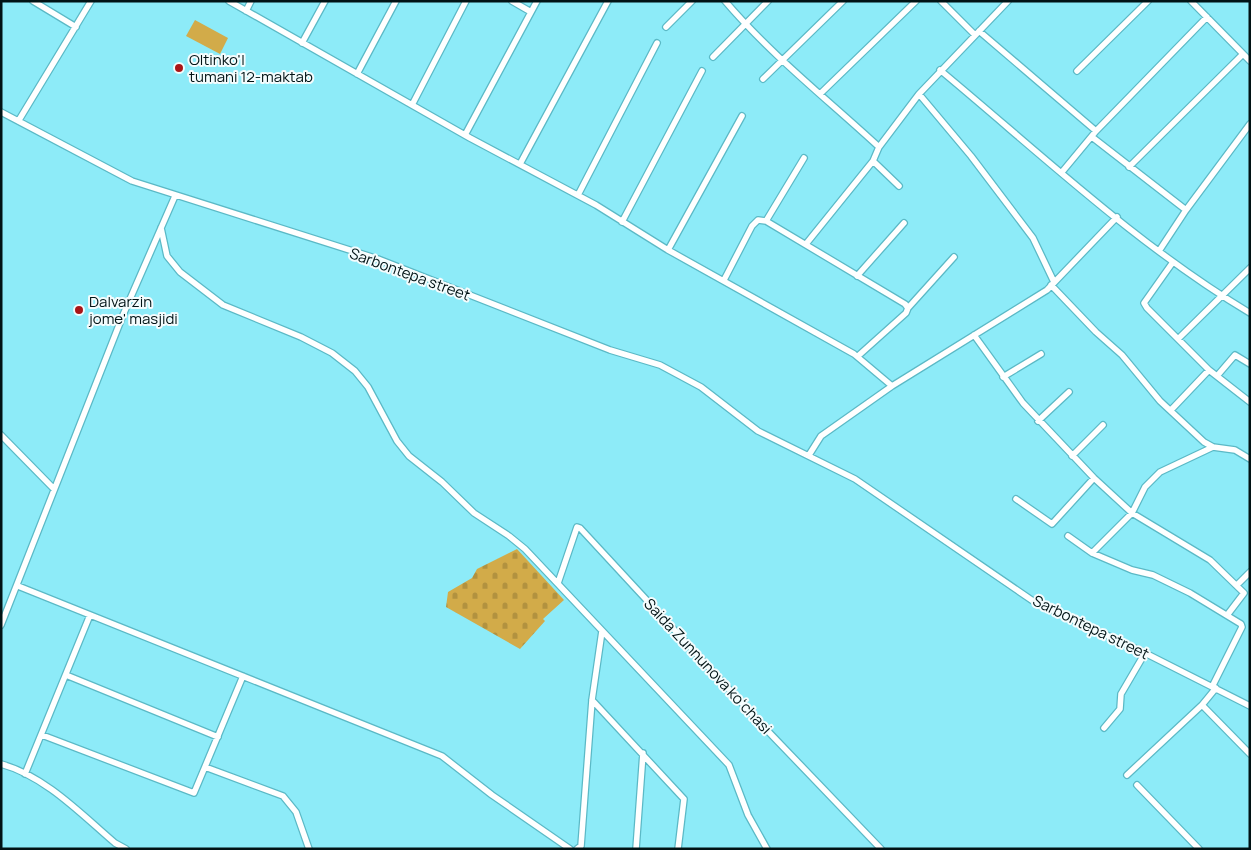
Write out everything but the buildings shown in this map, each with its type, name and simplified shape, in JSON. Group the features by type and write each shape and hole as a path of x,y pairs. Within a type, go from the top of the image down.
{"street":[{"path":"33,1 76,27"},
{"path":"19,120 91,1"},
{"path":"229,1 465,135 578,195 668,250 858,356 892,386"},
{"path":"246,11 251,1"},
{"path":"302,43 325,1"},
{"path":"357,74 396,1"},
{"path":"412,105 466,1"},
{"path":"512,1 531,12"},
{"path":"465,135 537,1"},
{"path":"520,164 608,1"},
{"path":"666,27 692,1"},
{"path":"725,1 781,61 821,93 879,147"},
{"path":"713,57 744,23 768,1"},
{"path":"763,79 843,1"},
{"path":"821,93 916,1"},
{"path":"941,1 1096,131"},
{"path":"806,244 873,161 879,147 919,94 1008,1"},
{"path":"1077,71 1148,1"},
{"path":"1191,1 1250,61"},
{"path":"1062,172 1096,131 1207,18"},
{"path":"578,195 658,43"},
{"path":"1129,167 1243,54"},
{"path":"940,70 1173,262 1221,296 1250,313"},
{"path":"622,222 702,71"},
{"path":"919,94 971,156 1033,238 1053,284 1096,332 1122,356 1147,388 1204,442 1213,447 1235,450 1250,459"},
{"name":"Sarbontepa street","path":"1,112 132,181 378,259 610,350 660,364 702,387 758,430 855,480 1033,601 1145,653 1250,706"},
{"path":"668,250 742,116"},
{"path":"1159,251 1186,210 1250,124"},
{"path":"1092,137 1186,210"},
{"path":"766,221 804,158"},
{"path":"873,161 899,186"},
{"path":"1,625 18,586 123,315 175,196"},
{"path":"808,455 820,436 892,386 1053,284 1117,217"},
{"path":"724,280 752,226 758,220 766,221 905,304 908,308"},
{"path":"857,276 904,223"},
{"path":"161,228 167,256 180,272 223,306 301,337 332,354 355,371 368,387 397,441 408,456 442,482 474,513 509,536 558,583 729,765 748,815 767,849"},
{"path":"858,356 908,308 954,257"},
{"path":"1173,262 1144,303 1209,370 1250,402"},
{"path":"1178,339 1250,268"},
{"path":"974,335 1003,377 1038,420 1094,478 1132,513 1210,560 1237,585 1244,593 1228,614"},
{"path":"1003,377 1041,354"},
{"path":"1216,376 1235,355 1250,364"},
{"path":"1171,410 1209,370"},
{"path":"1038,420 1069,392"},
{"path":"1072,456 1103,425"},
{"path":"1,435 54,489"},
{"path":"1092,552 1132,513 1145,487 1160,472 1213,447"},
{"path":"1016,499 1052,524 1094,478"},
{"name":"Saida Zunnunova koʻchasi","path":"558,583 577,527 580,528 764,727 881,849"},
{"path":"1068,536 1092,552 1132,570 1153,575 1228,614 1241,624 1242,628 1214,688 1202,706 1127,775"},
{"path":"1237,585 1250,572"},
{"path":"18,586 442,756 492,795 570,849"},
{"path":"25,774 90,615"},
{"path":"577,849 581,846 592,700 602,630"},
{"path":"1104,728 1120,708 1121,694 1145,653"},
{"path":"66,676 218,737"},
{"path":"42,735 194,793 243,676"},
{"path":"592,700 684,799 678,849"},
{"path":"1202,706 1250,754"},
{"path":"636,849 643,753"},
{"path":"1,764 18,769 60,797 115,843 126,849"},
{"path":"205,767 283,796 296,812 309,849"},
{"path":"1137,785 1200,849"}],"green space":[{"path":"195,20 228,38 220,54 186,36"},
{"path":"517,549 564,600 543,619 545,621 520,649 446,607 448,592 472,578 477,569"}],"place":[{"name":"Oltinko'l tumani 12-maktab","path":"179,68"},
{"name":"Dalvarzin jome' masjidi","path":"79,310"}]}
